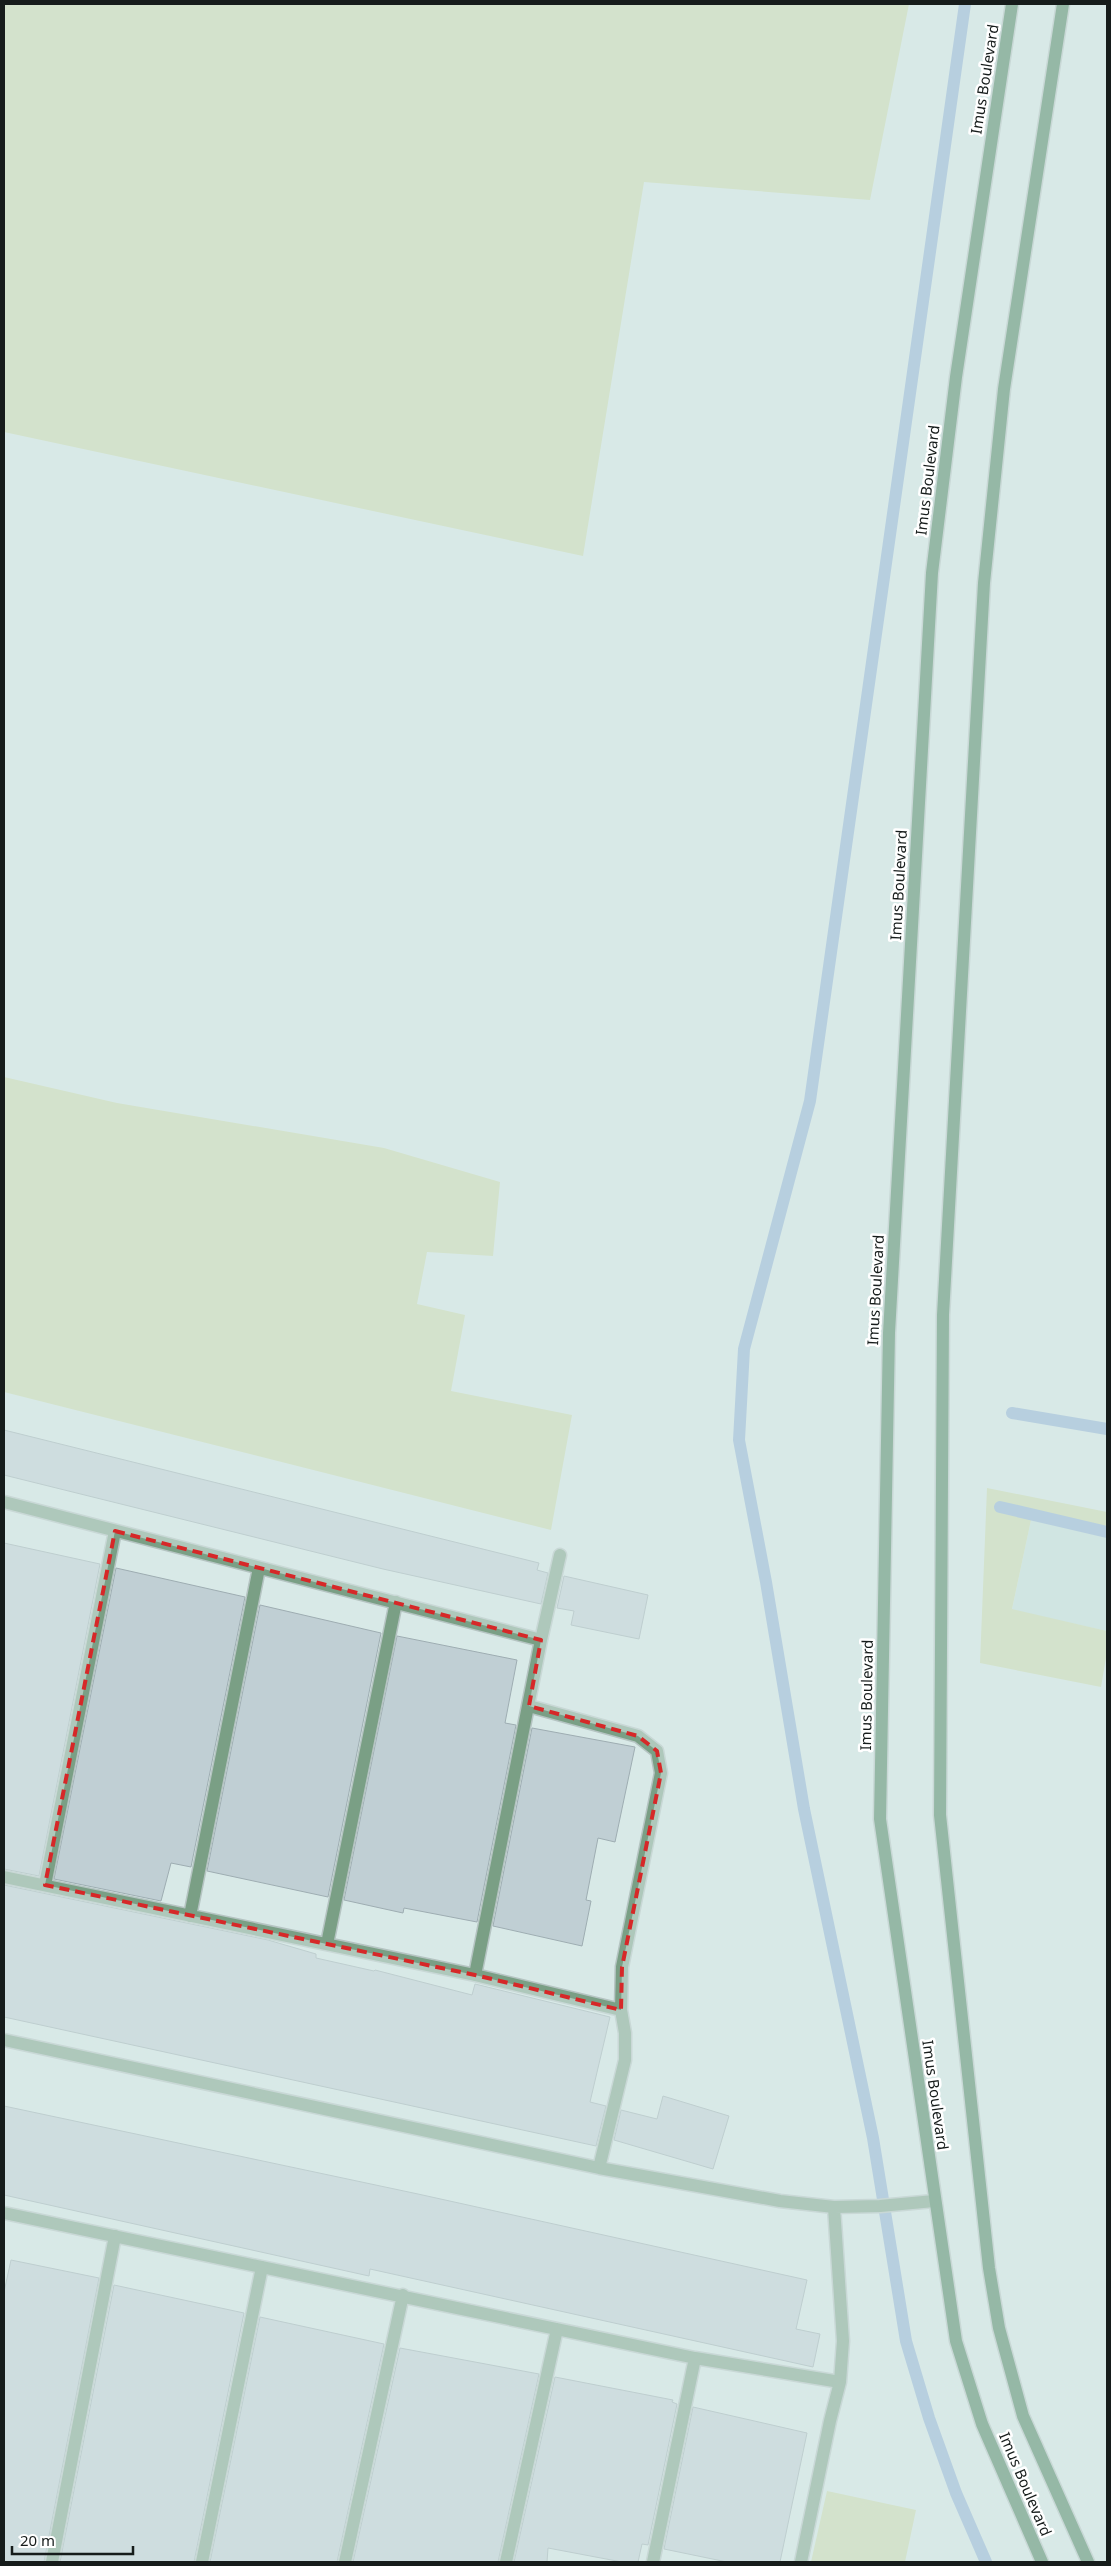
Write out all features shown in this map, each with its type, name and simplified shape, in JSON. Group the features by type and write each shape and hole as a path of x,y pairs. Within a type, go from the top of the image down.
{"main road":[{"name":"Imus Boulevard","path":"1012,4 957,367 932,573 889,1333 880,1819 934,2201 956,2340 982,2424 1042,2562"},
{"name":"Imus Boulevard","path":"1063,4 1004,389 984,583 943,1315 940,1815 989,2268 999,2328 1023,2416 1088,2562"}],"street":[{"path":"4,1502 541,1640"},
{"path":"45,1885 115,1531"},
{"path":"475,1975 541,1640 560,1555"},
{"path":"190,1916 259,1568"},
{"path":"326,1944 396,1602"},
{"path":"529,1706 638,1736 657,1752 661,1773 622,1967 621,2010 626,2033 626,2060 599,2168"},
{"path":"4,1876 475,1975 621,2010"},
{"path":"4,2040 599,2168 780,2201 834,2207 866,2207 934,2201"},
{"path":"801,2562 830,2421 840,2382 843,2341 834,2207"},
{"path":"4,2213 695,2358 840,2382"},
{"path":"52,2562 115,2236"},
{"path":"202,2562 262,2267"},
{"path":"345,2562 403,2296"},
{"path":"506,2562 557,2328"},
{"path":"654,2562 695,2358"}],"highlighted area":[{"path":"115,1531 541,1640 529,1706 638,1736 657,1751 661,1773 622,1967 621,2010 475,1975 45,1885"}],"shaded area":[{"path":"1031,1520 1107,1537 1107,1631 1012,1610"}],"green space":[{"path":"4,4 909,4 870,200 644,182 583,556 4,432"},
{"path":"4,1077 117,1103 384,1148 500,1182 493,1256 427,1252 417,1304 465,1315 451,1391 572,1415 551,1530 4,1392"},
{"path":"987,1488 1107,1512 1107,1537 1031,1520 1012,1609 1107,1631 1107,1652 1101,1687 980,1663"},
{"path":"827,2491 916,2510 905,2562 811,2562"}],"building":[{"path":"4,1430 539,1563 537,1570 548,1573 541,1604 383,1569 4,1475"},
{"path":"4,1543 100,1564 39,1876 4,1869"},
{"path":"116,1568 245,1597 191,1867 171,1863 161,1901 54,1879"},
{"path":"564,1576 648,1595 639,1639 571,1625 574,1611 557,1608"},
{"path":"260,1605 381,1633 328,1897 207,1871"},
{"path":"397,1636 517,1660 505,1723 516,1725 477,1922 404,1908 403,1913 344,1900"},
{"path":"532,1728 635,1747 615,1842 598,1838 586,1900 591,1901 582,1946 493,1926"},
{"path":"4,1885 268,1940 316,1954 316,1958 375,1970 472,1995 475,1984 610,2017 590,2102 606,2106 596,2146 4,2017"},
{"path":"663,2096 729,2116 713,2169 614,2140 621,2110 657,2119"},
{"path":"4,2106 418,2194 807,2280 796,2329 820,2334 813,2367 370,2269 369,2276 4,2195"},
{"path":"11,2260 99,2278 44,2562 4,2562 4,2292"},
{"path":"114,2285 244,2313 194,2562 60,2562"},
{"path":"260,2317 384,2344 337,2562 210,2562"},
{"path":"400,2348 539,2374 498,2562 353,2562"},
{"path":"555,2377 673,2400 672,2402 677,2404 648,2545 642,2544 638,2562 622,2562 548,2548 547,2562 514,2562"},
{"path":"693,2407 807,2433 780,2562 727,2562 664,2549"}],"waterway":[{"path":"965,4 810,1101 744,1349 739,1440 766,1582 804,1809 873,2138 906,2341 929,2418 956,2493 986,2562"},
{"path":"1012,1413 1107,1429"},
{"path":"1000,1507 1107,1532"}]}
